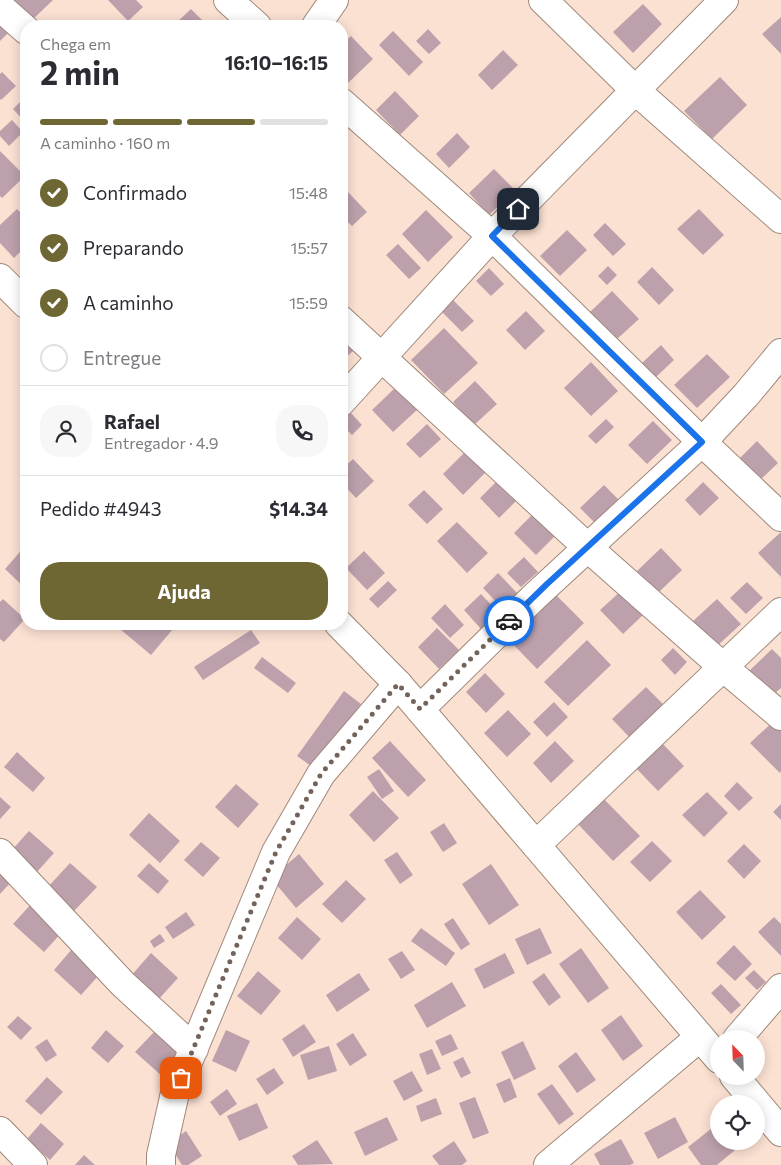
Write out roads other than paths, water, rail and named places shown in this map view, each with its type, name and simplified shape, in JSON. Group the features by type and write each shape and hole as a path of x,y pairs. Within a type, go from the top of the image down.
{"street":[{"path":"228,0 250,20"},
{"path":"320,20 334,0"},
{"path":"543,0 635,90 781,219"},
{"path":"348,394 492,236 724,0"},
{"path":"0,7 20,25"},
{"path":"348,108 492,236 781,517"},
{"path":"0,278 20,298"},
{"path":"348,326 587,547 781,716"},
{"path":"420,709 534,597 702,442 746,395 781,353"},
{"path":"536,845 781,612"},
{"path":"345,630 420,709 710,1049"},
{"path":"161,1165 161,1155 175,1093 276,852 321,774 398,684"},
{"path":"0,853 123,984 194,1049"},
{"path":"745,1030 781,988"},
{"path":"548,1165 700,1037"},
{"path":"742,1085 781,1132"},
{"path":"0,1131 33,1165"}]}
